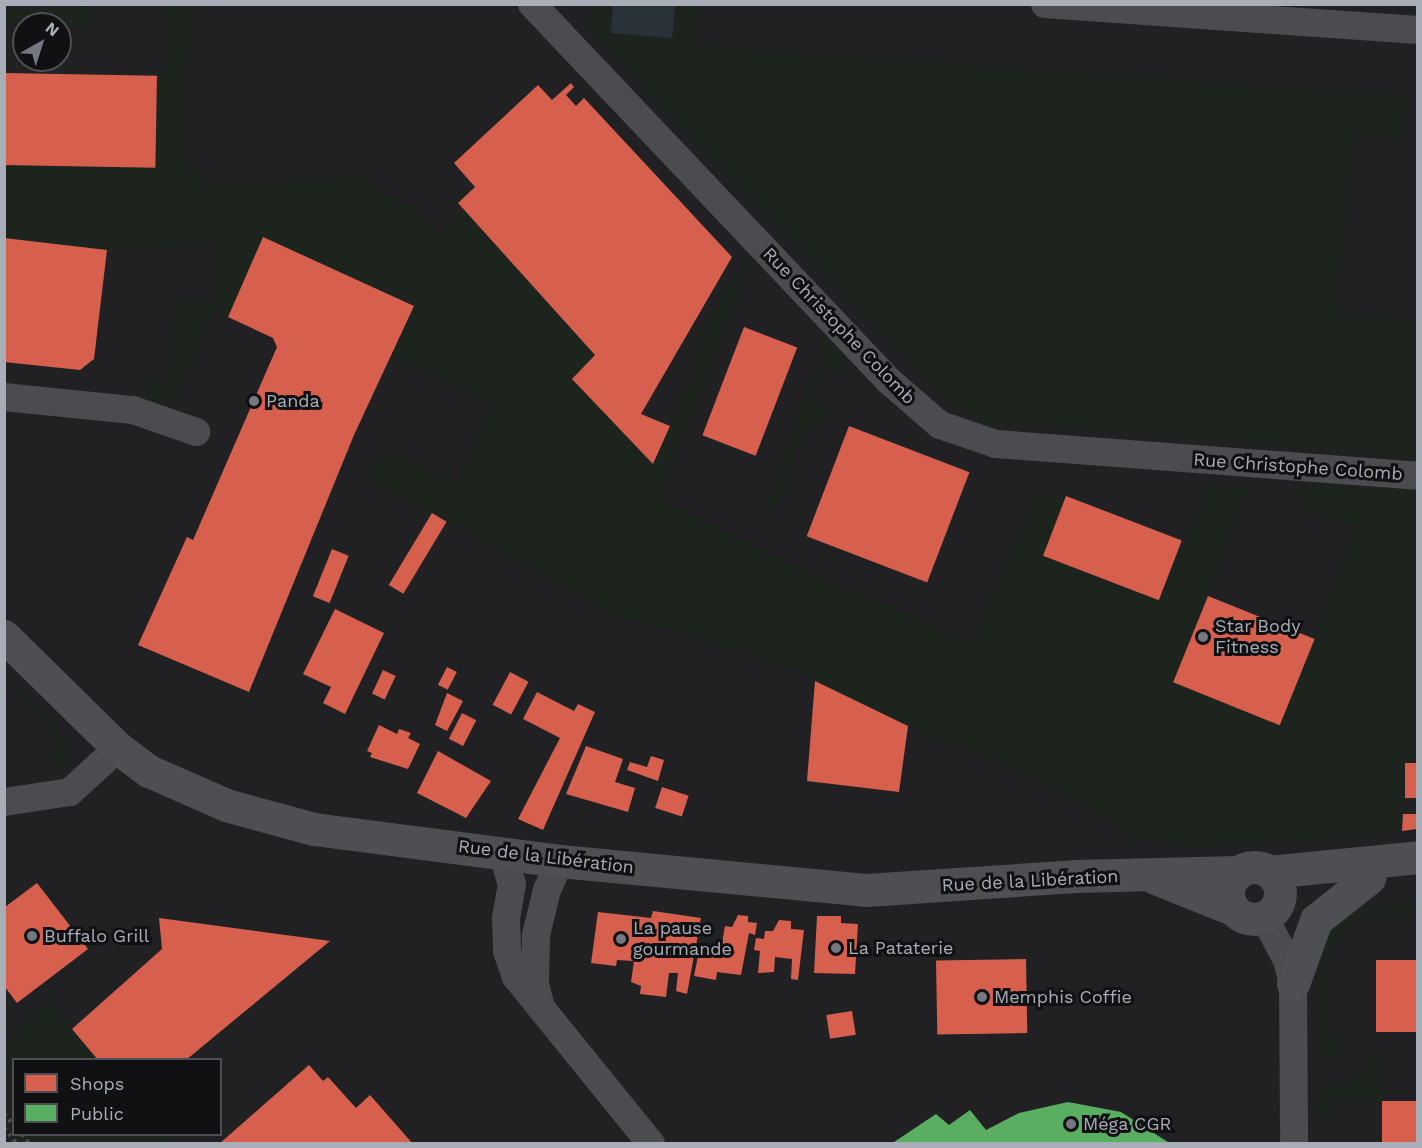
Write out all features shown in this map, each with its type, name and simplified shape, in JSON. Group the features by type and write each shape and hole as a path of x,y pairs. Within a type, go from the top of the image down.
{"main road":[{"name":"Rue de la Libération","path":"4,636 118,748 149,771 200,796 286,823 560,861 866,891 1075,876 1151,877 1184,871 1254,872 1418,857"},
{"path":"1254,872 1278,885 1258,911 1228,890 1254,872"},
{"name":"Rue de la Libération","path":"1151,877 1258,911"},
{"path":"1293,984 1316,920 1369,879"},
{"path":"1258,911 1333,881 1418,879"}],"street":[{"name":"Rue Christophe Colomb","path":"532,4 889,381 939,425 996,444 1418,476"},
{"path":"1045,4 1347,16 1418,30"},
{"path":"4,397 133,410 196,432"},
{"path":"11,795 70,792 118,748"},
{"path":"502,852 512,884 506,918 507,951 516,977 651,1143"},
{"path":"542,1010 535,984 536,934 547,890 560,861"},
{"path":"1258,911 1287,960 1293,984 1294,1143"}],"path":[{"path":"4,1128 17,1143"}],"shaded area":[{"path":"5,5 1417,5 1417,1143 5,1144"},
{"path":"116,5 210,5 210,9 190,10 186,167 202,167 203,185 360,176 422,216 438,233 464,209 595,355 572,379 653,464 691,381 697,339 748,254 753,259 659,498 801,569 973,642 1033,498 1066,496 1044,556 1160,599 1210,483 1248,488 1175,683 1280,724 1355,528 1307,509 1296,497 1296,487 1304,484 1417,488 1418,763 1405,764 1402,831 1276,844 1222,844 1203,849 1144,842 1032,776 908,726 815,681 746,652 613,615 432,513 366,482 375,463 392,452 458,482 493,403 390,356 414,305 263,238 228,317 214,311 174,403 148,401 145,381 165,385 176,303 214,300 216,244 107,250 5,238 4,165 152,168 157,76 167,68 166,11 92,10 90,28 72,27 72,12 12,12 12,24 5,24 5,11"},
{"path":"590,5 699,5 696,45 1408,96 1402,140 1355,135 1335,314 1417,322 1417,459 987,422 953,407 588,31"},
{"path":"613,5 675,5 672,38 611,33"},
{"path":"824,331 848,356 841,372 824,365 811,401 833,411 829,421 802,434 804,442 795,447 798,456 791,459 793,467 787,472 789,481 784,484 786,492 779,497 779,506 764,509 820,357 817,340"},
{"path":"4,678 58,727 67,749 65,769 49,756 54,731 5,683"},
{"path":"1417,902 1417,917 1358,918 1326,954 1330,1034 1347,1034 1348,1038 1338,1055 1318,1057 1315,965 1323,941 1343,918 1357,909"},
{"path":"49,1002 97,1058 12,1058 12,1136 165,1136 167,1139 162,1144 5,1144 5,1039"},
{"path":"1380,1051 1382,1102 1332,1102 1332,1119 1319,1115 1316,1090 1350,1080"}],"building: Shops":[{"path":"4,73 157,76 155,168 4,165"},
{"path":"571,83 574,87 566,95 576,106 584,98 732,257 641,414 670,426 653,464 572,379 595,355 458,203 475,187 454,163 538,85 552,100"},
{"path":"263,237 414,306 354,435 249,692 138,645 187,537 193,540 277,347 273,338 228,317"},
{"path":"4,238 107,250 94,359 80,370 4,362"},
{"path":"744,327 797,347 756,456 702,435"},
{"path":"849,426 969,472 927,582 807,536"},
{"path":"1066,496 1182,540 1159,600 1043,556"},
{"path":"432,513 447,522 403,594 389,585"},
{"path":"332,549 349,556 330,603 313,596"},
{"path":"1208,596 1315,639 1280,725 1173,682"},
{"path":"335,609 384,633 345,714 323,703 331,687 303,674"},
{"path":"447,667 457,672 448,690 438,685"},
{"path":"383,670 396,676 385,699 372,694"},
{"path":"510,672 529,682 511,715 493,705"},
{"path":"815,681 908,726 899,792 807,781"},
{"path":"537,692 574,711 578,704 595,712 543,830 518,819 560,738 523,719"},
{"path":"447,693 463,701 447,731 435,725"},
{"path":"462,713 476,720 463,746 449,739"},
{"path":"379,725 397,734 399,729 411,733 408,738 420,744 408,769 370,757 372,753 367,751"},
{"path":"586,746 623,759 615,782 635,788 628,812 566,794"},
{"path":"438,751 491,781 466,818 417,793"},
{"path":"651,756 664,760 658,781 627,770 630,762 647,767"},
{"path":"1405,763 1418,763 1418,798 1405,798"},
{"path":"662,787 689,796 682,817 655,808"},
{"path":"1403,814 1418,814 1417,829 1402,831"},
{"path":"37,883 88,949 17,1003 5,987 5,907"},
{"path":"653,911 701,918 687,994 676,991 678,973 669,973 666,997 640,994 641,986 631,982 634,961 617,960 616,966 591,963 598,912 651,918"},
{"path":"738,915 748,916 748,922 757,923 755,935 749,933 741,975 717,972 716,980 694,976 700,946 721,948 725,926 732,927"},
{"name":"La Pataterie","path":"817,916 841,916 841,923 858,924 855,974 814,973"},
{"path":"159,918 330,941 188,1058 96,1058 72,1029 162,949"},
{"path":"779,920 791,921 791,929 804,930 798,980 791,979 792,959 775,957 774,972 758,973 760,951 754,950 756,938 764,939 765,931 773,931"},
{"name":"Memphis Coffie","path":"1026,959 1027,1033 937,1035 936,961"},
{"path":"1376,960 1418,960 1418,1032 1376,1032"},
{"path":"852,1011 856,1035 830,1039 826,1015"},
{"path":"309,1065 323,1081 328,1077 356,1108 370,1095 413,1144 219,1144"},
{"path":"1382,1101 1418,1101 1418,1144 1382,1144"}],"building: Public":[{"name":"Méga CGR","path":"1068,1102 1121,1112 1171,1144 891,1144 936,1114 949,1125 970,1110 986,1130 1019,1113"}],"place":[{"name":"Panda","path":"254,401"},
{"name":"Star Body Fitness","path":"1203,637"},
{"name":"Buffalo Grill","path":"32,936"},
{"name":"La pause gourmande","path":"621,939"},
{"name":"La Pataterie","path":"836,948"},
{"name":"Memphis Coffie","path":"982,997"},
{"name":"Méga CGR","path":"1071,1124"}]}
